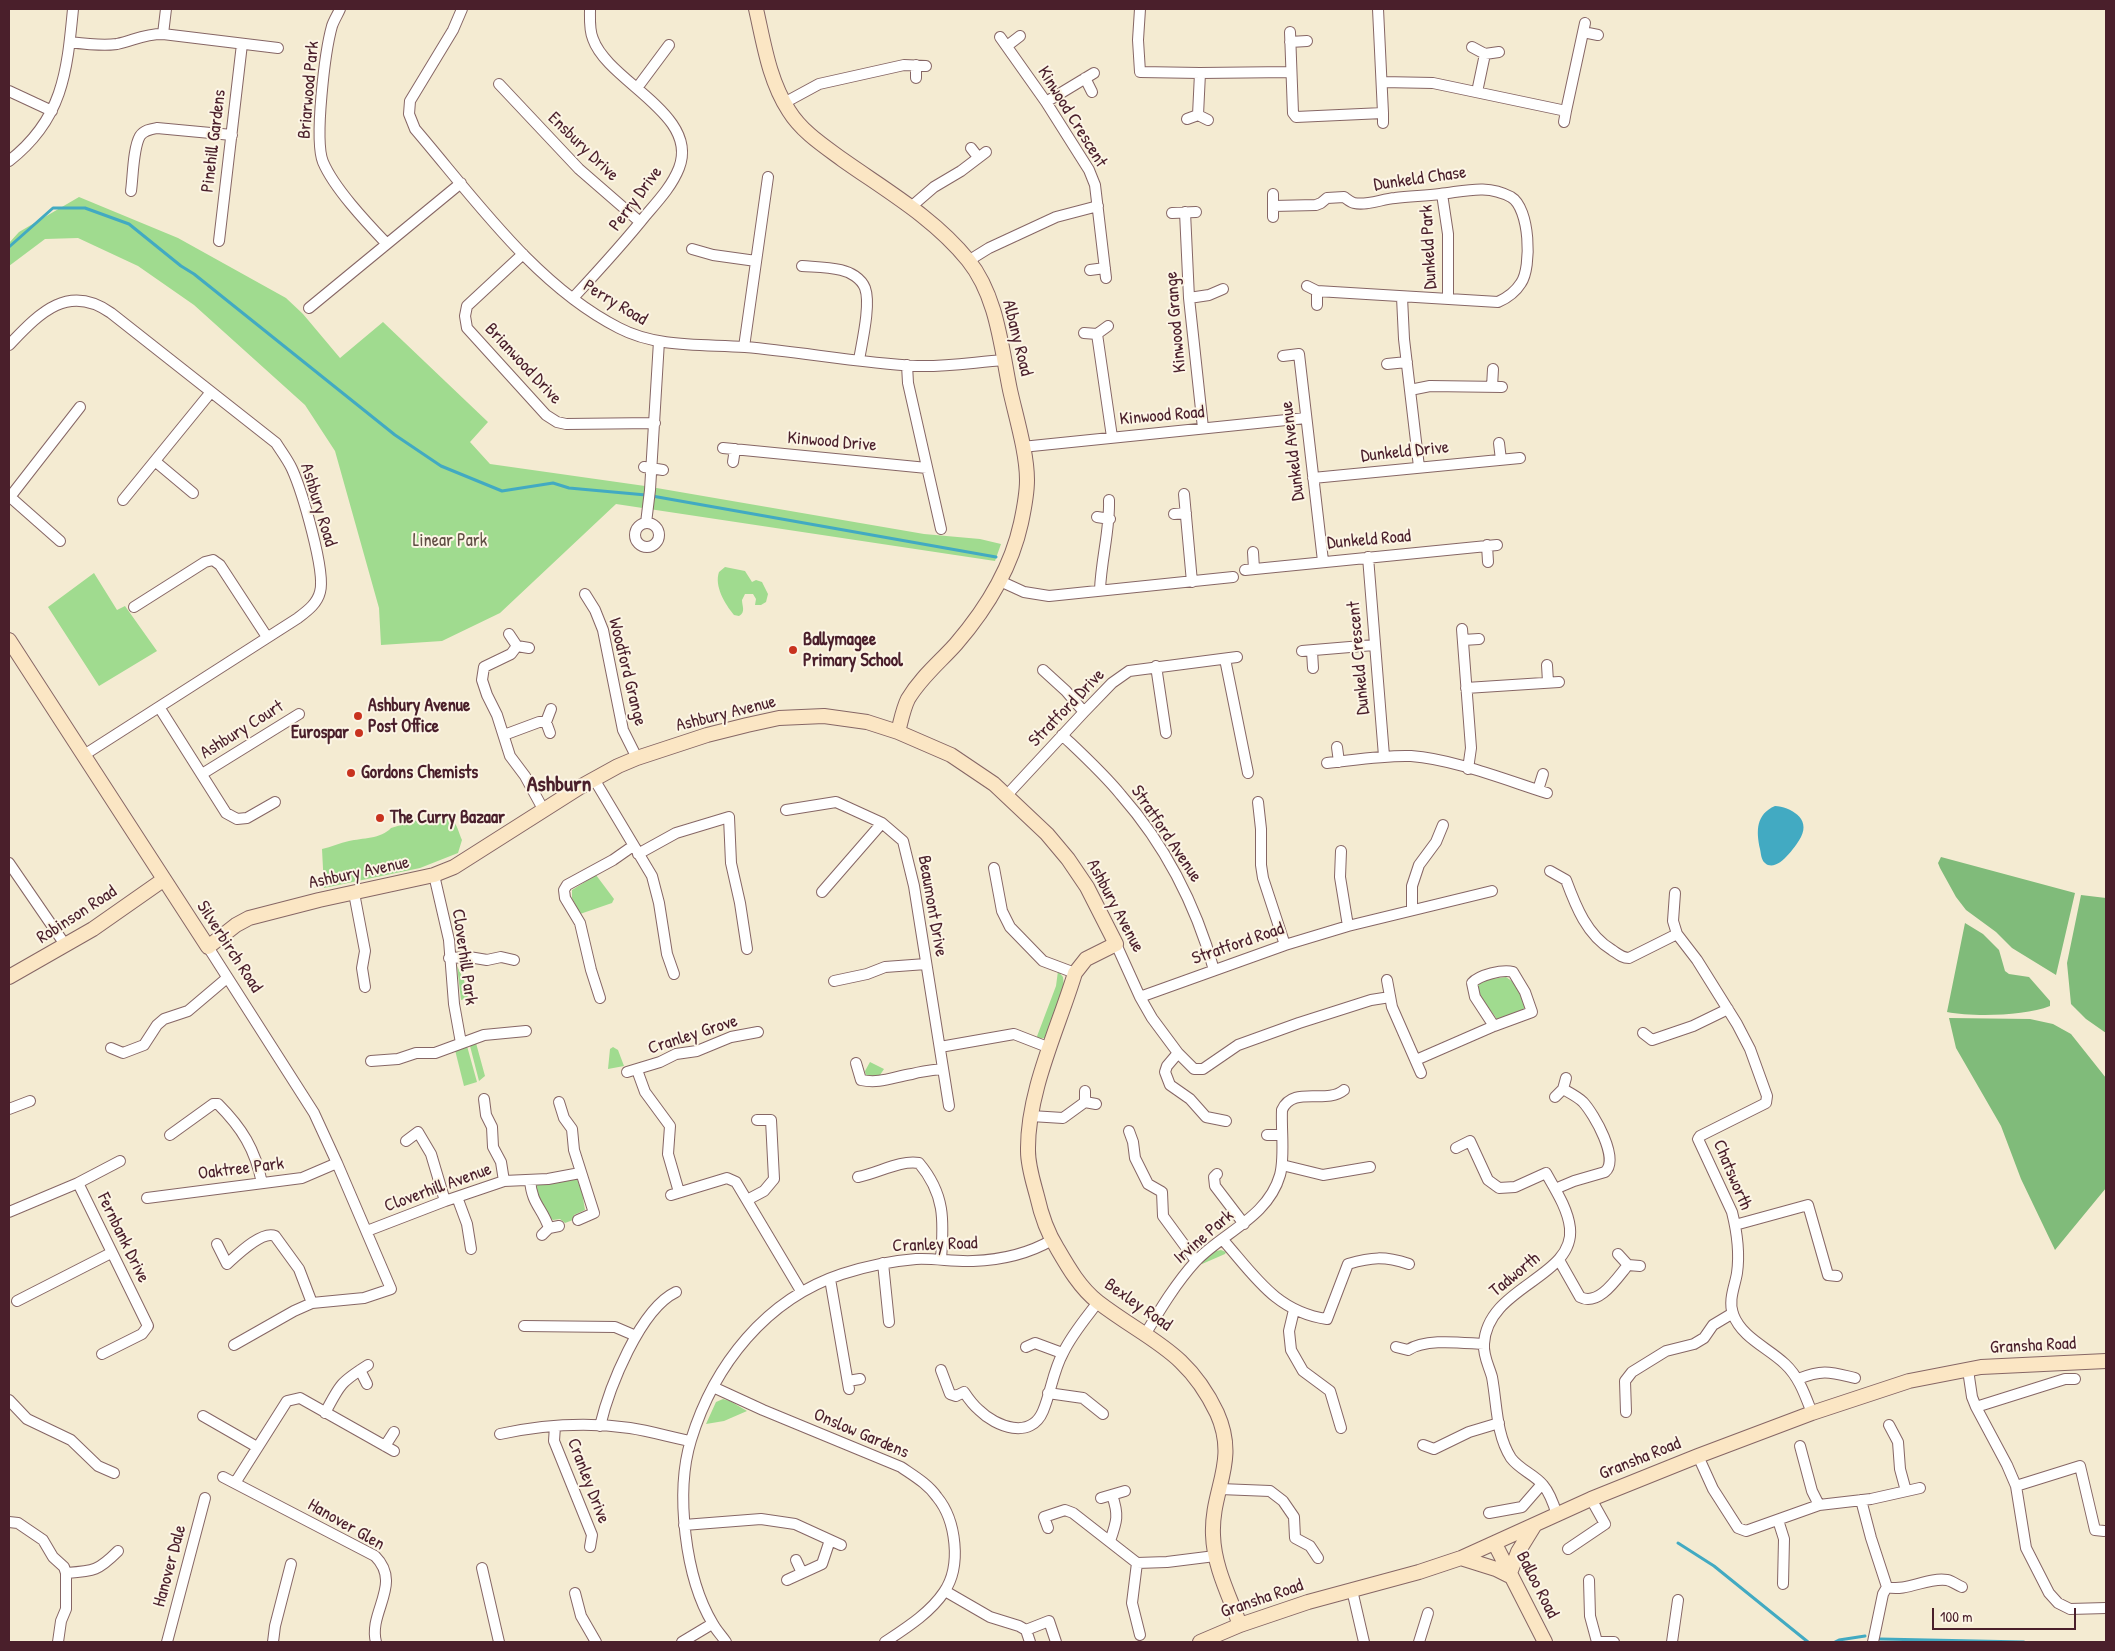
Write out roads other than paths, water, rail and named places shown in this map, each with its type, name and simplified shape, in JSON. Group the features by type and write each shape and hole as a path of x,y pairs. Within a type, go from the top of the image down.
{"street":[{"path":"9,161 24,149 38,133 52,111 66,74 73,9"},
{"path":"163,34 166,9"},
{"name":"Briarwood Park","path":"340,9 332,25 328,51 319,127 321,153 327,171 368,224 386,243"},
{"name":"Perry Road","path":"462,9 453,30 410,102 409,114 415,129 523,254 573,298 618,328 638,337 659,342 744,347 907,365 959,365 1004,360"},
{"name":"Perry Drive","path":"573,298 663,194 676,174 682,153 678,134 670,120 619,72 597,48 592,38 590,9"},
{"name":"Albany Road","path":"756,9 770,74 784,103 798,123 813,138 912,206 943,234 968,261 986,290 996,320 1022,447 1027,480 1021,522 1011,558 1000,581 976,620 955,646 926,674 908,699 898,732"},
{"path":"1140,9 1138,40 1140,72 1291,72"},
{"path":"1307,41 1290,37 1293,113 1296,117 1383,118 1378,9"},
{"path":"1564,122 1584,27 1598,35"},
{"path":"70,42 102,45 119,43 148,34 163,34 278,48"},
{"path":"1007,46 1020,36"},
{"name":"Kinwood Crescent","path":"1000,37 1046,102 1089,170 1095,185 1106,273 1090,270"},
{"name":"Pinehill Gardens","path":"219,241 242,44"},
{"path":"637,88 668,45"},
{"path":"1472,48 1485,54 1499,52"},
{"path":"1477,92 1485,54"},
{"path":"784,103 820,84 904,65 921,66 916,78"},
{"path":"1198,115 1200,73"},
{"path":"1046,102 1089,75 1092,92"},
{"path":"1382,82 1433,82 1566,111"},
{"name":"Ensbury Drive","path":"497,100 502,88 579,169 640,222"},
{"path":"9,91 52,111"},
{"path":"1187,119 1198,115 1208,120"},
{"path":"131,191 137,144 140,135 147,130 157,128 232,135"},
{"path":"912,206 934,187 961,171 982,155 971,148"},
{"path":"744,347 768,177"},
{"path":"309,308 461,183"},
{"name":"Dunkeld Chase","path":"1273,206 1316,205 1321,204 1327,198 1344,197 1352,203 1361,204 1476,188 1512,198 1522,210 1527,229 1527,256 1522,282 1507,297 1498,302 1317,291 1307,286"},
{"path":"1273,194 1273,217"},
{"name":"Dunkeld Park","path":"1442,194 1448,234 1448,299"},
{"path":"968,261 989,248 1056,217 1098,206"},
{"name":"Kinwood Grange","path":"1184,212 1189,298 1203,428"},
{"path":"1172,213 1196,212"},
{"path":"692,249 713,255 756,261"},
{"name":"Brianwood Drive","path":"523,254 467,306 464,316 467,328 529,398 546,415 557,422 655,424"},
{"path":"802,266 841,270 855,276 862,282 867,301 859,360"},
{"path":"1189,298 1209,295 1223,289"},
{"path":"1317,291 1317,305"},
{"name":"Dunkeld Park","path":"1402,297 1419,467"},
{"name":"Ashbury Road","path":"9,345 37,316 51,306 84,301 99,304 276,443 292,468 312,534 322,579 320,593 312,608 84,755"},
{"path":"1084,333 1097,334 1108,326"},
{"path":"1097,334 1112,437"},
{"path":"646,523 653,469 659,342"},
{"name":"Dunkeld Avenue","path":"1283,356 1299,354 1322,561"},
{"path":"1387,364 1407,362"},
{"path":"907,365 908,383 941,529"},
{"path":"1410,390 1430,386 1497,387 1493,369"},
{"path":"123,500 212,392"},
{"path":"60,541 9,497 80,407"},
{"name":"Kinwood Road","path":"1022,447 1306,418"},
{"path":"1499,443 1501,460"},
{"name":"Kinwood Drive","path":"723,448 927,468"},
{"path":"733,462 735,449"},
{"name":"Dunkeld Drive","path":"1313,478 1520,458"},
{"path":"156,462 194,493"},
{"path":"1184,494 1192,582"},
{"path":"1100,590 1102,557 1110,519 1109,500"},
{"path":"1174,514 1186,513"},
{"path":"1097,517 1110,519"},
{"name":"Dunkeld Road","path":"1253,552 1250,569 1492,545 1488,562"},
{"name":"Dunkeld Crescent","path":"1368,557 1384,756"},
{"path":"134,607 205,562 213,560 220,565 267,637"},
{"path":"1000,581 1024,592 1049,596 1233,577"},
{"name":"Woodford Grange","path":"585,594 595,610 603,630 623,730 636,758"},
{"path":"509,634 516,646"},
{"path":"1468,769 1471,748 1462,635 1479,639"},
{"name":"Silverbirch Road","path":"9,640 306,1098 337,1163 390,1289 364,1298 312,1303"},
{"path":"1313,668 1307,651 1374,645"},
{"path":"516,646 529,648"},
{"path":"516,646 511,654 484,667 482,680 487,696 497,715 510,756 525,776 544,809"},
{"name":"Stratford Drive","path":"1006,796 1112,683 1129,671 1237,657"},
{"path":"1225,659 1248,773"},
{"path":"1466,688 1553,682 1547,665"},
{"path":"1156,666 1166,733"},
{"path":"1043,670 1066,691 1084,712"},
{"name":"Ashbury Court","path":"159,707 226,813 237,819 247,818 275,802"},
{"path":"550,732 546,722 551,709"},
{"name":"Ashbury Court","path":"202,774 299,714"},
{"name":"Ashbury Avenue","path":"208,947 236,925 249,918 434,875 454,867 594,779 636,758 707,735 779,718 824,716 866,722 898,732 951,755 994,784 1047,834 1068,859 1087,887 1140,997 1178,1053 1194,1068 1203,1069 1238,1045 1371,1000 1390,997"},
{"path":"504,735 539,722 546,722"},
{"name":"Stratford Avenue","path":"1062,735 1122,795 1153,840 1189,899 1214,970"},
{"path":"1337,746 1339,762"},
{"path":"1327,763 1384,756 1412,756 1468,769 1543,792 1543,774"},
{"path":"594,779 652,876 659,903 667,954 674,974"},
{"name":"Beaumont Drive","path":"786,810 836,802 882,823 903,841 914,886 949,1106"},
{"path":"1258,802 1262,871 1267,893 1285,945"},
{"path":"600,998 580,923 565,898 564,890 567,885 635,850 676,833 729,817 731,863 740,903 747,949"},
{"path":"822,892 882,823"},
{"path":"1412,910 1412,886 1419,865 1436,842 1443,825"},
{"path":"1341,851 1340,876 1348,926"},
{"path":"9,863 66,946"},
{"path":"994,868 1002,911 1010,927 1044,961 1075,973"},
{"path":"1550,871 1566,880 1574,903 1590,931 1600,943 1624,958 1629,958 1677,934 1673,921 1675,893"},
{"name":"Cloverhill Park","path":"434,875 449,940 454,1004 461,1043"},
{"name":"Robinson Road","path":"9,977 93,930 163,880"},
{"name":"Stratford Road","path":"1140,997 1285,945 1348,926 1492,891"},
{"path":"354,893 364,951 362,968 365,987"},
{"name":"Chatsworth","path":"1677,934 1697,960 1750,1048 1767,1096 1766,1103 1700,1136 1698,1139 1732,1212 1735,1225 1738,1254 1737,1272 1732,1296 1733,1313"},
{"name":"Bexley Road","path":"1116,944 1086,959 1075,973 1050,1048 1031,1116 1028,1153 1031,1173 1039,1206 1052,1240 1078,1281 1098,1302 1146,1333 1176,1356 1202,1384 1218,1415 1226,1447 1226,1466 1215,1506 1214,1556 1240,1625"},
{"path":"450,958 469,957 487,960 501,957 514,960"},
{"path":"834,981 867,974 885,967 926,964"},
{"path":"1416,1060 1494,1026 1532,1012 1525,992 1513,972 1508,971 1476,978 1472,983 1475,997 1494,1026"},
{"path":"112,1048 123,1053 144,1044 157,1025 164,1019 188,1011 227,978"},
{"path":"1387,980 1390,997 1421,1073"},
{"path":"1643,1033 1652,1040 1693,1026 1728,1009"},
{"path":"371,1061 398,1059 416,1053 434,1053 484,1035 526,1031"},
{"name":"Cranley Grove","path":"758,1032 731,1037 705,1048 676,1054 632,1071 670,1126 668,1154 675,1194 727,1178 736,1182 801,1291"},
{"path":"940,1047 1014,1034 1050,1048"},
{"path":"1178,1053 1167,1066 1165,1072 1170,1085 1190,1099 1206,1117 1226,1120"},
{"path":"856,1063 861,1080 869,1082 884,1082 910,1074 943,1068"},
{"path":"1555,1097 1563,1089 1566,1078"},
{"path":"1555,1189 1605,1172 1610,1166 1599,1124 1581,1100 1563,1089"},
{"name":"Irvine Park","path":"1146,1333 1181,1279 1196,1261 1244,1224 1266,1202 1273,1191 1280,1176 1282,1165 1282,1110 1289,1100 1306,1096 1338,1095 1344,1090"},
{"path":"1085,1091 1085,1102"},
{"path":"484,1098 486,1115 492,1126 493,1147 501,1162 504,1181"},
{"path":"9,1109 30,1101"},
{"path":"559,1102 564,1118 572,1129 574,1150 594,1213 578,1220"},
{"path":"1031,1116 1063,1118 1085,1102 1096,1104"},
{"path":"170,1136 213,1104 218,1104 242,1129 258,1166 262,1183"},
{"path":"747,1200 764,1191 774,1179 771,1120 757,1120"},
{"path":"1129,1131 1134,1142 1135,1158 1148,1184 1162,1192 1163,1216 1196,1261"},
{"path":"406,1141 418,1132 431,1154 445,1201"},
{"path":"1267,1134 1281,1135"},
{"name":"Tadworth","path":"1456,1148 1470,1142 1488,1180 1498,1188 1514,1187 1546,1172 1568,1218 1570,1229 1567,1245 1559,1260 1497,1309 1487,1330 1484,1344 1499,1423 1506,1449 1522,1470 1542,1484 1550,1496 1557,1515"},
{"path":"78,1183 120,1161"},
{"path":"858,1177 874,1174 908,1161 919,1163 932,1179 940,1198 944,1226 941,1259"},
{"name":"Oaktree Park","path":"147,1198 302,1178 337,1163"},
{"path":"1282,1165 1322,1175 1370,1167"},
{"name":"Cloverhill Avenue","path":"367,1231 504,1181 548,1179 580,1172"},
{"path":"1217,1174 1214,1177 1215,1186 1244,1224"},
{"path":"530,1180 531,1194 535,1204 545,1216 545,1232 559,1226"},
{"name":"Fernbank Drive","path":"9,1212 78,1183 148,1326 142,1334 102,1354"},
{"path":"457,1197 467,1224 471,1249"},
{"name":"Chatsworth","path":"1735,1225 1808,1205 1828,1275 1837,1276"},
{"path":"217,1244 227,1264 247,1246 267,1235 272,1234 276,1236 299,1268 312,1303 234,1345"},
{"name":"Cranley Road","path":"726,1642 712,1624 688,1558 684,1526 683,1492 690,1441 714,1387 750,1334 769,1314 801,1291 830,1279 883,1263 941,1259 972,1261 1000,1258 1021,1253 1052,1240"},
{"path":"1223,1240 1271,1294 1294,1310 1327,1319 1348,1264 1370,1258 1389,1258 1408,1264"},
{"path":"16,1301 111,1253"},
{"path":"1618,1254 1628,1265 1640,1266"},
{"name":"Tadworth","path":"1559,1260 1580,1297 1588,1300 1600,1296 1628,1265"},
{"path":"883,1263 889,1322"},
{"path":"830,1279 848,1385 860,1379"},
{"path":"600,1426 605,1402 624,1356 664,1298 676,1292"},
{"path":"942,1370 950,1394 956,1396 964,1392 979,1410 998,1424 1014,1429 1026,1428 1037,1422 1044,1411 1048,1393 1062,1353 1098,1302"},
{"path":"1294,1310 1289,1331 1291,1350 1303,1371 1330,1391 1341,1428"},
{"path":"1626,1412 1625,1381 1632,1372 1666,1351 1694,1344 1704,1338 1713,1325 1733,1313 1744,1332 1785,1364 1798,1379 1812,1413"},
{"path":"524,1326 615,1327 636,1336"},
{"path":"1026,1347 1035,1342 1062,1353"},
{"path":"1396,1347 1408,1350 1417,1344 1460,1342 1484,1344"},
{"name":"Gransha Road","path":"1200,1642 1240,1625 1308,1602 1419,1572 1462,1558 1591,1500 1698,1456 1812,1413 1909,1381 1968,1370 2013,1365 2106,1361"},
{"path":"325,1412 345,1379 364,1367 367,1384"},
{"path":"1968,1370 1972,1397 1976,1408 2007,1465 2016,1486 2026,1548 2048,1593 2058,1603 2070,1608 2106,1608"},
{"path":"1798,1379 1814,1372 1824,1371 1855,1378"},
{"path":"1976,1408 2065,1379 2075,1379"},
{"name":"Onslow Gardens","path":"714,1387 763,1410 901,1467 922,1481 938,1497 949,1518 954,1544 953,1569 945,1591 912,1624 885,1642"},
{"path":"1048,1393 1083,1398 1103,1414"},
{"path":"234,1483 287,1400 300,1398 394,1452"},
{"path":"9,1400 27,1419 71,1440 98,1466 114,1473"},
{"path":"203,1416 256,1447"},
{"path":"1423,1445 1434,1449 1469,1432 1499,1423"},
{"path":"1889,1425 1898,1442 1900,1469 1906,1491"},
{"name":"Cranley Drive","path":"555,1426 554,1441 592,1535 590,1547"},
{"path":"500,1434 529,1428 600,1426 630,1428 690,1441"},
{"path":"385,1446 394,1432"},
{"path":"1800,1446 1812,1491 1819,1505"},
{"path":"1698,1456 1713,1489 1738,1528 1746,1531 1819,1505 1861,1500 1920,1488"},
{"path":"2016,1486 2080,1466 2095,1530 2104,1531"},
{"name":"Hanover Glen","path":"223,1477 375,1556 386,1572 386,1585 375,1627 376,1642"},
{"path":"1489,1514 1522,1507 1542,1484"},
{"path":"1220,1489 1252,1488 1270,1491 1283,1501 1294,1517 1295,1538 1310,1546 1318,1558"},
{"path":"1110,1541 1118,1520 1117,1509 1107,1497 1125,1491"},
{"name":"Hanover Dale","path":"167,1642 205,1498"},
{"path":"1568,1549 1605,1524 1591,1500"},
{"path":"1861,1500 1887,1587 1883,1594 1873,1642"},
{"path":"1048,1528 1044,1517 1065,1510 1073,1513 1137,1563 1167,1562 1214,1556"},
{"path":"684,1526 761,1520 795,1524 841,1545"},
{"path":"1778,1520 1784,1539 1783,1584"},
{"path":"9,1522 18,1522 43,1540 53,1557 64,1567 66,1573 66,1609 61,1621 58,1642"},
{"path":"1462,1558 1496,1568 1511,1575 1518,1552 1534,1526"},
{"path":"787,1580 822,1564 830,1540"},
{"name":"Balloo Road","path":"1495,1544 1545,1642"},
{"path":"66,1573 92,1571 104,1564 118,1551"},
{"path":"796,1560 802,1573"},
{"path":"1137,1563 1132,1603 1140,1635"},
{"path":"273,1642 275,1626 291,1564"},
{"path":"482,1568 499,1642"},
{"path":"1589,1580 1590,1616 1597,1642 1614,1642"},
{"path":"1887,1587 1900,1588 1928,1580 1948,1580 1962,1587"},
{"path":"1352,1590 1364,1642"},
{"path":"945,1591 990,1617 1026,1630 1030,1642"},
{"path":"575,1593 582,1616 596,1642"},
{"path":"1672,1642 1678,1600"},
{"path":"1419,1642 1428,1613"},
{"path":"1026,1630 1049,1621 1056,1642"},
{"path":"682,1642 712,1624"}],"water":[{"path":"1775,806 1792,811 1797,815 1803,824 1803,830 1799,841 1786,858 1775,865 1770,865 1765,863 1762,858 1758,830 1761,818 1769,809"}],"waterway":[{"path":"9,247 53,208 85,208 129,224 395,435 441,466 502,491 553,483 569,488 646,495"},
{"path":"652,496 996,557"},
{"path":"1678,1543 1714,1566 1808,1642"},
{"path":"1835,1642 1865,1636"},
{"path":"1880,1639 2024,1642"}],"place":[{"name":"Ballymagee Primary School","path":"793,650"},
{"name":"Ashbury Avenue Post Office","path":"358,716"},
{"name":"Eurospar","path":"359,733"},
{"name":"Gordons Chemists","path":"351,773"},
{"name":"The Curry Bazaar","path":"380,818"}],"district":[{"name":"Ashburn","path":"559,785"}],"park label":[{"name":"Linear Park","path":"450,541"}]}
